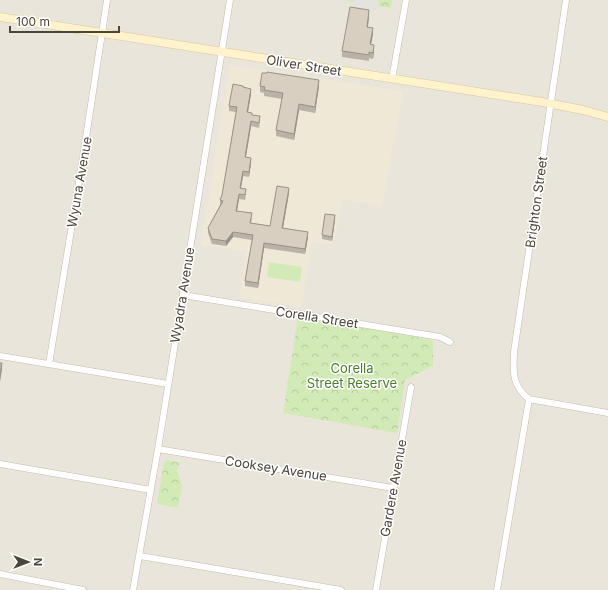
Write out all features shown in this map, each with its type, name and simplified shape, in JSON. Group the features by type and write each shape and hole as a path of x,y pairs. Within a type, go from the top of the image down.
{"main road":[{"name":"Oliver Street","path":"0,17 550,104 584,110 608,117"}],"street":[{"name":"Wyuna Avenue","path":"49,364 107,0"},
{"name":"Wyadra Avenue","path":"133,590 158,449 230,0"},
{"path":"392,79 406,0"},
{"name":"Brighton Street","path":"529,399 521,393 518,388 513,370 514,352 566,0"},
{"name":"Corella Street","path":"183,295 440,337 450,342"},
{"path":"0,356 168,384"},
{"name":"Gardere Avenue","path":"376,590 410,387"},
{"path":"497,590 529,399 608,413"},
{"name":"Cooksey Avenue","path":"158,449 393,488"},
{"path":"0,464 151,490"},
{"path":"140,556 341,590"},
{"path":"0,574 83,590"}],"shaded area":[{"path":"0,0 608,0 608,590 0,590"},
{"path":"354,0 379,0 377,11 353,7"},
{"path":"230,65 403,91 382,206 342,199 334,245 312,242 301,307 239,297 246,251 201,245"}],"green space":[{"path":"342,0 392,0 391,8"},
{"path":"269,262 302,267 300,282 267,277"},
{"name":"Corella Street Reserve","path":"298,317 433,341 433,366 405,380 397,433 283,413"},
{"path":"167,460 181,463 177,469 182,486 178,508 157,504 164,463"}],"building":[{"path":"350,7 369,10 367,27 373,28 370,44 374,45 373,53 369,52 369,55 342,51"},
{"path":"267,72 319,80 315,107 299,104 294,134 276,130 283,93 264,90 265,87 260,86 262,73"},
{"path":"233,84 251,89 247,112 252,113 252,115 260,116 259,123 251,121 245,157 251,158 249,172 243,171 240,188 246,189 245,195 239,194 236,211 252,213 250,223 270,226 277,186 289,188 282,228 308,232 305,249 264,243 258,283 245,281 253,235 233,232 226,241 212,239 208,228 223,201 220,200 237,107 229,106"},
{"path":"325,214 335,215 332,237 322,235"},
{"path":"0,363 2,363 0,376"}]}
